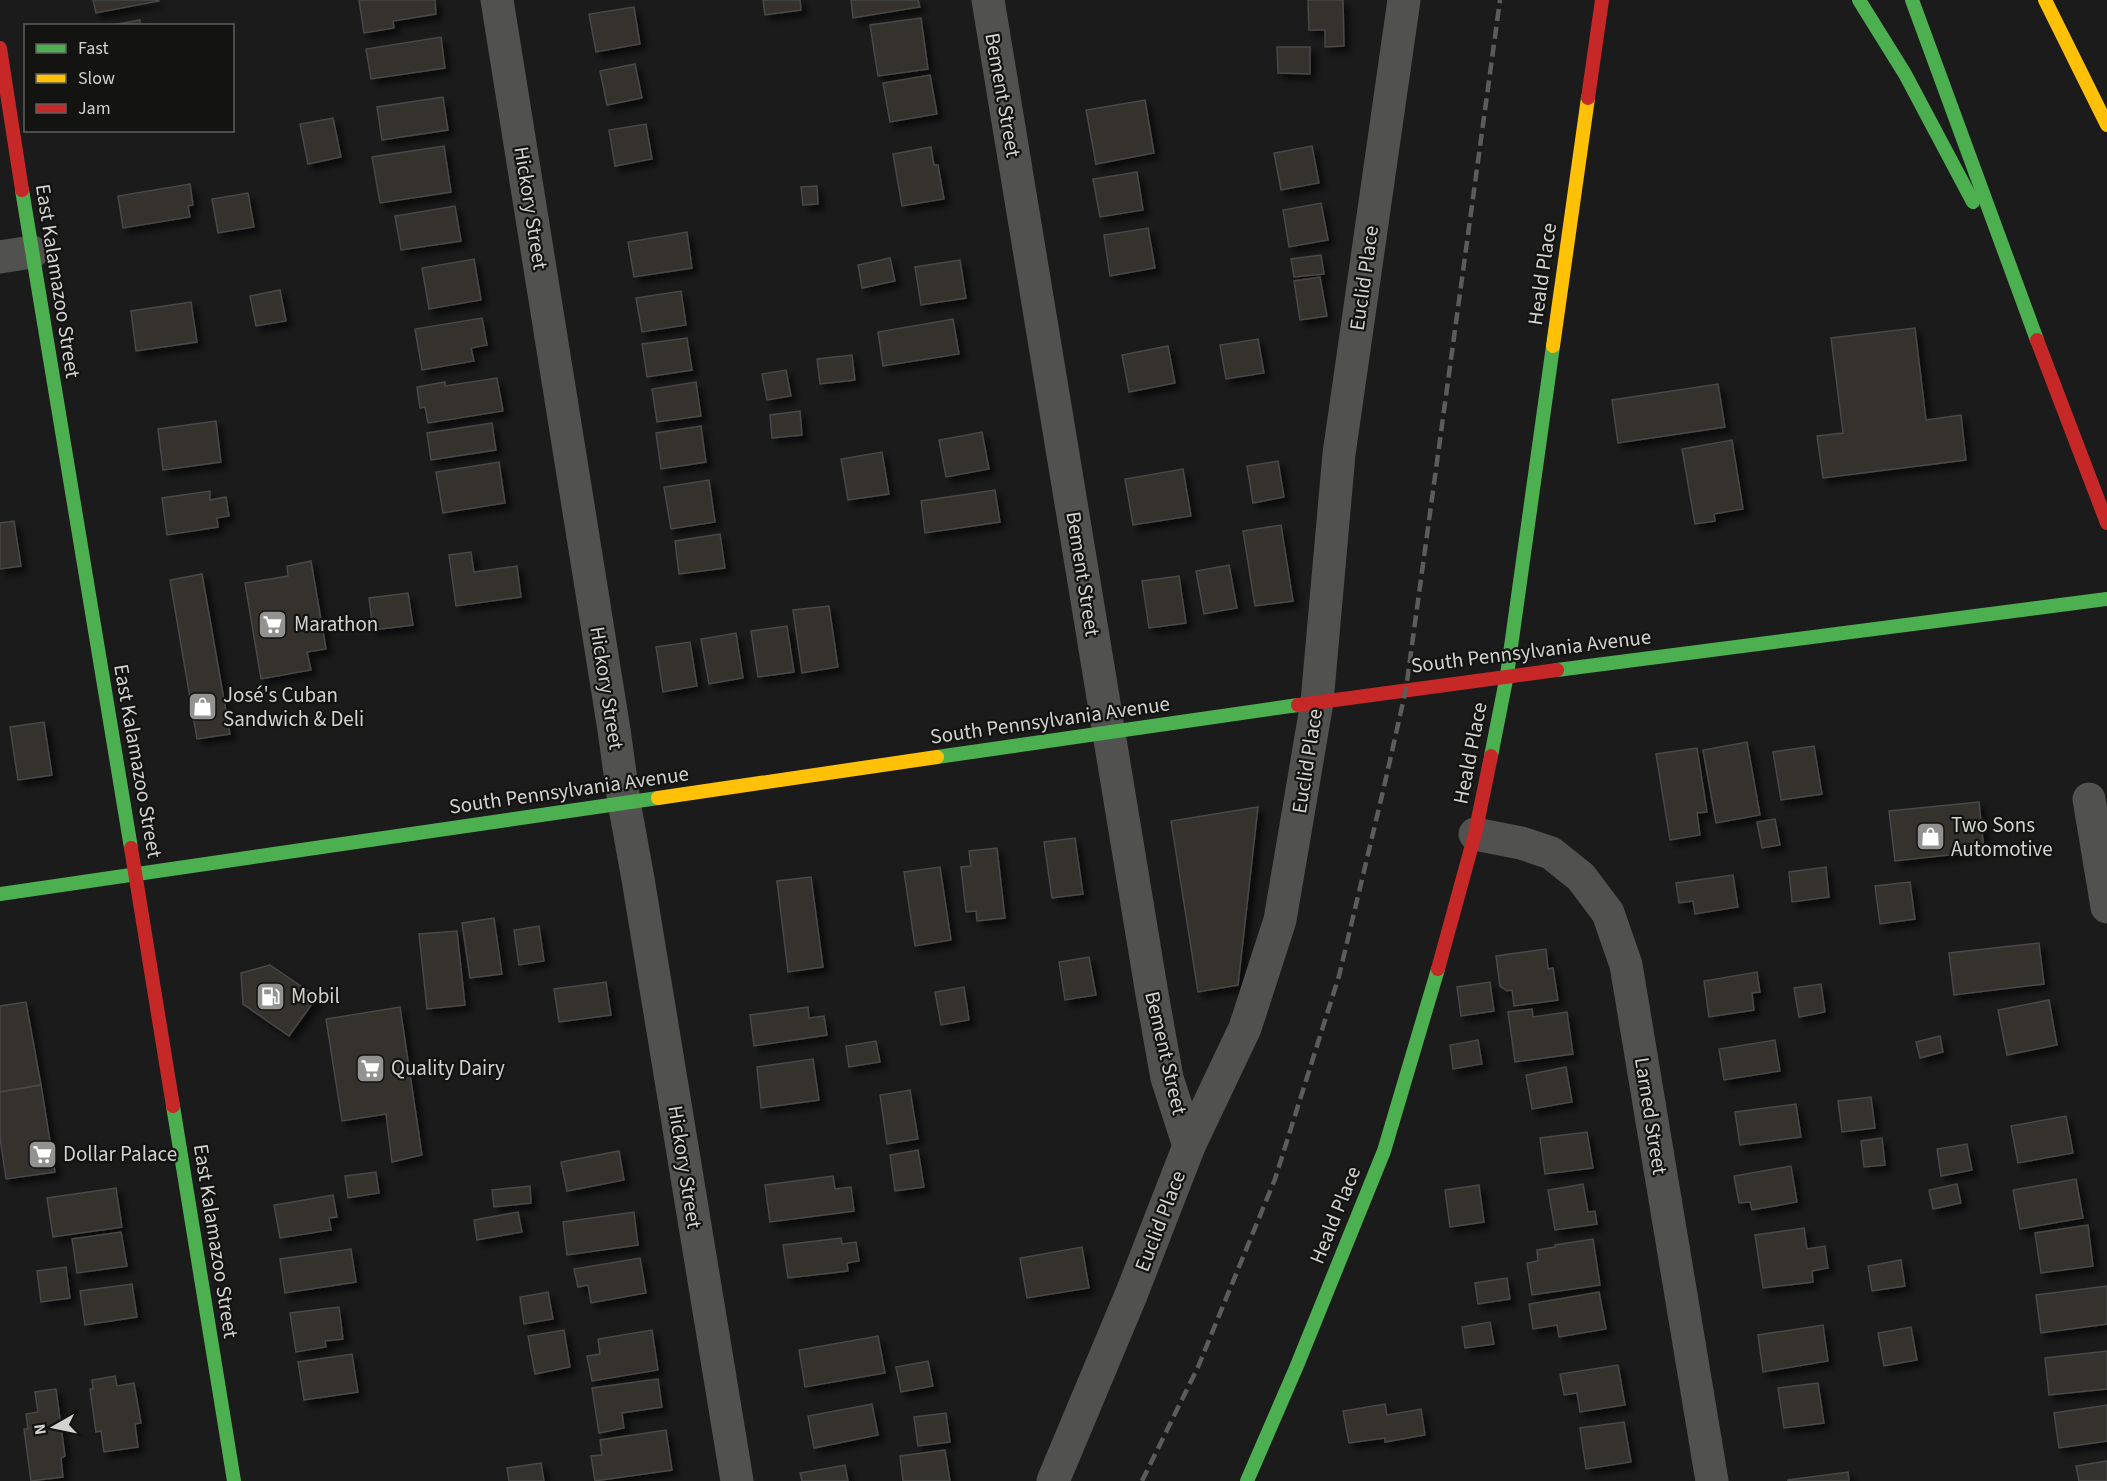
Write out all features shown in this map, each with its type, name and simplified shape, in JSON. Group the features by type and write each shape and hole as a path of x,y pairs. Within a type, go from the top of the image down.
{"main road":[{"name":"Heald Place","path":"1247,1481 1296,1368 1384,1151 1432,992 1475,834 1507,675 1602,0"},
{"path":"1859,0 1915,89 2012,276"},
{"path":"1912,0 2012,276 2107,523"},
{"path":"2046,0 2107,125"},
{"name":"East Kalamazoo Street","path":"0,48 234,1481"},
{"name":"South Pennsylvania Avenue","path":"0,894 1507,675 2107,599"}],"street":[{"name":"Hickory Street","path":"498,0 624,802 737,1481"},
{"name":"Bement Street","path":"988,0 1167,1078 1189,1146"},
{"name":"Euclid Place","path":"1053,1481 1131,1294 1189,1146 1245,1028 1280,920 1317,702 1339,454 1404,0"},
{"path":"0,257 32,252"},
{"path":"2089,799 2107,907"},
{"name":"Larned Street","path":"1475,834 1521,843 1551,853 1581,877 1608,913 1626,965 1712,1481"}],"building":[{"path":"93,0 159,0 159,1 96,13"},
{"path":"359,0 435,0 436,14 393,21 394,28 364,33"},
{"path":"763,0 800,0 801,10 765,15"},
{"path":"851,0 918,0 920,7 853,18"},
{"path":"1308,0 1343,0 1344,46 1325,47 1325,30 1309,30"},
{"path":"634,7 640,44 596,52 589,14"},
{"path":"921,18 928,69 878,76 870,25"},
{"path":"140,20 140,24 118,24"},
{"path":"441,37 445,68 371,79 366,49"},
{"path":"1277,47 1310,47 1310,74 1278,73"},
{"path":"635,64 642,98 607,105 600,71"},
{"path":"930,75 937,114 890,122 883,83"},
{"path":"443,97 448,130 382,140 377,107"},
{"path":"1145,100 1154,153 1096,164 1086,110"},
{"path":"333,118 341,157 308,164 300,124"},
{"path":"646,124 652,159 615,166 609,130"},
{"path":"444,146 451,192 380,203 372,157"},
{"path":"1312,146 1319,183 1281,190 1274,153"},
{"path":"931,147 934,165 938,165 944,199 902,206 893,154"},
{"path":"1137,172 1143,210 1100,217 1093,179"},
{"path":"190,184 193,205 188,206 190,217 123,228 118,196"},
{"path":"817,186 818,204 803,205 801,187"},
{"path":"248,193 254,227 218,233 212,199"},
{"path":"1321,203 1328,240 1289,247 1283,210"},
{"path":"455,206 461,241 401,250 395,216"},
{"path":"1148,228 1155,268 1110,276 1104,235"},
{"path":"687,232 692,268 634,277 628,242"},
{"path":"1321,255 1324,274 1294,277 1291,259"},
{"path":"890,258 895,281 862,288 858,265"},
{"path":"474,259 481,300 429,309 422,268"},
{"path":"960,260 966,298 921,305 915,267"},
{"path":"1320,277 1327,316 1300,320 1294,281"},
{"path":"280,290 286,321 256,326 250,296"},
{"path":"681,291 686,325 642,332 636,298"},
{"path":"191,302 197,342 136,351 131,311"},
{"path":"482,318 487,345 471,348 474,361 422,370 415,329"},
{"path":"953,319 959,354 883,366 878,332"},
{"path":"1915,328 1926,420 1961,415 1966,460 1823,478 1817,436 1843,433 1831,338"},
{"path":"687,338 692,370 647,377 642,344"},
{"path":"1258,339 1264,373 1226,379 1220,345"},
{"path":"1168,346 1175,383 1129,392 1122,355"},
{"path":"852,355 855,380 820,384 817,359"},
{"path":"786,370 791,396 767,400 762,374"},
{"path":"497,378 503,411 428,423 425,407 420,408 417,387 445,382 445,386"},
{"path":"696,382 701,416 657,422 652,389"},
{"path":"1718,384 1725,427 1618,443 1612,400"},
{"path":"800,411 802,435 772,438 770,415"},
{"path":"216,421 221,462 163,470 158,429"},
{"path":"492,423 496,450 431,460 427,433"},
{"path":"701,426 706,462 661,469 656,433"},
{"path":"982,432 989,469 946,477 939,440"},
{"path":"1732,440 1743,509 1714,514 1715,521 1695,524 1682,449"},
{"path":"882,452 889,494 848,500 841,459"},
{"path":"1278,461 1284,497 1253,503 1247,466"},
{"path":"499,462 505,503 443,513 436,472"},
{"path":"1183,469 1191,516 1133,525 1125,479"},
{"path":"709,480 715,522 671,529 664,487"},
{"path":"995,490 1000,522 925,533 921,501"},
{"path":"210,491 210,500 226,497 229,516 217,518 218,527 167,535 162,498"},
{"path":"14,521 21,566 0,569 0,523"},
{"path":"1281,525 1293,601 1255,606 1243,531"},
{"path":"720,534 725,568 679,574 675,541"},
{"path":"471,552 474,572 517,566 521,597 456,606 449,555"},
{"path":"311,561 326,649 307,652 311,670 261,679 245,583 288,576 287,566"},
{"path":"1229,565 1237,608 1204,614 1196,571"},
{"path":"202,574 230,734 197,739 170,580"},
{"path":"1179,576 1186,623 1149,628 1142,581"},
{"path":"408,593 413,625 373,630 369,598"},
{"path":"829,606 838,667 802,673 793,610"},
{"path":"787,626 794,672 758,677 751,631"},
{"path":"736,633 743,678 709,684 701,639"},
{"path":"690,642 697,686 663,692 656,647"},
{"path":"44,722 52,775 18,780 10,727"},
{"path":"1747,742 1760,815 1716,823 1703,750"},
{"path":"1814,746 1822,794 1781,800 1773,752"},
{"path":"1697,748 1707,812 1697,813 1700,835 1670,840 1656,754"},
{"path":"1979,802 1984,851 1895,861 1889,811"},
{"path":"1258,807 1238,985 1198,992 1171,821"},
{"path":"1775,819 1780,845 1762,848 1757,822"},
{"path":"1075,838 1083,894 1052,898 1044,842"},
{"path":"997,848 1005,918 977,921 976,911 966,912 961,867 971,866 969,851"},
{"path":"940,867 951,940 915,946 904,872"},
{"path":"1826,867 1829,897 1792,902 1789,872"},
{"path":"1733,875 1738,907 1695,914 1693,901 1679,903 1676,883"},
{"path":"811,877 823,967 788,972 777,881"},
{"path":"1910,882 1915,919 1880,924 1875,886"},
{"path":"494,918 502,974 470,978 462,923"},
{"path":"539,926 544,961 519,965 514,930"},
{"path":"457,931 465,1005 427,1009 419,934"},
{"path":"2039,943 2044,984 1954,995 1949,953"},
{"path":"1546,949 1548,969 1553,968 1558,1000 1514,1006 1512,990 1507,991 1500,986 1496,956"},
{"path":"1089,957 1096,995 1065,1000 1059,962"},
{"path":"270,965 317,997 289,1036 243,1004 241,973"},
{"path":"1757,972 1760,992 1752,993 1754,1010 1709,1017 1704,981"},
{"path":"606,982 611,1015 559,1022 554,989"},
{"path":"1490,982 1494,1011 1461,1016 1457,987"},
{"path":"1821,984 1825,1012 1799,1017 1794,988"},
{"path":"964,987 969,1020 941,1025 935,992"},
{"path":"2049,1000 2057,1045 2007,1055 1998,1010"},
{"path":"26,1002 41,1085 0,1092 0,1006"},
{"path":"400,1007 422,1155 392,1162 386,1114 342,1121 326,1019"},
{"path":"808,1007 809,1018 824,1016 827,1035 754,1046 750,1015"},
{"path":"1532,1009 1533,1017 1567,1012 1573,1054 1515,1062 1508,1012"},
{"path":"1940,1036 1943,1052 1920,1058 1916,1042"},
{"path":"1478,1040 1482,1064 1453,1069 1450,1045"},
{"path":"1775,1040 1780,1071 1724,1080 1719,1049"},
{"path":"876,1041 880,1062 849,1067 846,1046"},
{"path":"813,1059 819,1100 761,1108 757,1067"},
{"path":"1566,1067 1572,1102 1532,1109 1526,1075"},
{"path":"41,1085 55,1172 6,1179 0,1138 0,1092"},
{"path":"910,1090 918,1139 887,1144 880,1095"},
{"path":"1871,1097 1875,1128 1842,1132 1838,1101"},
{"path":"1796,1104 1801,1137 1740,1145 1735,1112"},
{"path":"2066,1116 2073,1153 2018,1163 2011,1126"},
{"path":"1587,1132 1593,1168 1545,1174 1540,1138"},
{"path":"1882,1138 1885,1165 1864,1167 1861,1141"},
{"path":"1967,1144 1972,1170 1941,1176 1937,1149"},
{"path":"918,1150 924,1187 895,1191 890,1155"},
{"path":"619,1151 624,1180 567,1191 561,1162"},
{"path":"1791,1166 1797,1202 1752,1210 1750,1202 1739,1203 1734,1176"},
{"path":"376,1172 379,1193 348,1198 345,1176"},
{"path":"833,1176 835,1189 851,1187 854,1211 770,1222 765,1185"},
{"path":"2076,1179 2083,1218 2020,1229 2013,1190"},
{"path":"1583,1184 1588,1212 1595,1211 1597,1224 1555,1230 1548,1190"},
{"path":"1957,1184 1961,1203 1933,1209 1929,1190"},
{"path":"1479,1185 1484,1222 1450,1227 1445,1190"},
{"path":"530,1186 531,1203 494,1207 492,1190"},
{"path":"116,1188 122,1227 53,1237 47,1198"},
{"path":"333,1195 337,1217 329,1218 331,1230 280,1238 274,1205"},
{"path":"518,1212 522,1232 477,1240 474,1220"},
{"path":"634,1212 638,1245 567,1255 563,1222"},
{"path":"2088,1225 2093,1266 2041,1273 2035,1233"},
{"path":"1804,1228 1807,1249 1825,1246 1828,1268 1812,1271 1813,1282 1763,1288 1755,1235"},
{"path":"121,1232 127,1266 77,1273 72,1239"},
{"path":"841,1238 842,1244 856,1242 859,1261 847,1263 848,1271 788,1278 783,1245"},
{"path":"1593,1239 1600,1285 1532,1295 1527,1263 1538,1261 1537,1250"},
{"path":"1082,1247 1089,1288 1027,1298 1020,1258"},
{"path":"351,1249 356,1282 285,1293 280,1259"},
{"path":"640,1258 646,1293 591,1303 588,1285 578,1287 574,1269"},
{"path":"1901,1260 1905,1286 1872,1291 1868,1266"},
{"path":"66,1267 70,1298 41,1302 37,1271"},
{"path":"1507,1278 1510,1299 1478,1304 1475,1283"},
{"path":"132,1284 137,1317 85,1325 80,1291"},
{"path":"2107,1286 2107,1324 2041,1333 2036,1295"},
{"path":"548,1292 553,1319 524,1324 520,1297"},
{"path":"1599,1292 1606,1329 1559,1337 1557,1325 1533,1329 1529,1304"},
{"path":"339,1307 343,1339 325,1341 326,1347 296,1352 290,1313"},
{"path":"1490,1322 1494,1344 1465,1348 1462,1327"},
{"path":"1823,1325 1828,1361 1763,1372 1758,1335"},
{"path":"1911,1327 1917,1360 1884,1366 1878,1333"},
{"path":"564,1330 570,1367 535,1374 528,1336"},
{"path":"652,1330 658,1370 592,1381 587,1356 600,1354 598,1339"},
{"path":"878,1336 885,1373 805,1387 799,1350"},
{"path":"2107,1351 2107,1389 2049,1395 2045,1358"},
{"path":"352,1354 358,1392 304,1400 298,1362"},
{"path":"928,1361 933,1386 901,1392 896,1367"},
{"path":"1618,1365 1625,1405 1580,1412 1577,1393 1564,1395 1560,1374"},
{"path":"115,1376 117,1386 134,1383 141,1423 135,1424 138,1447 104,1452 101,1431 96,1432 90,1389 93,1389 92,1380"},
{"path":"658,1379 662,1407 622,1413 624,1428 599,1433 592,1388"},
{"path":"1818,1383 1824,1423 1784,1428 1778,1388"},
{"path":"56,1389 65,1456 61,1458 63,1477 31,1481 24,1429 28,1429 26,1414 38,1412 35,1392"},
{"path":"872,1404 878,1435 814,1448 808,1416"},
{"path":"1385,1404 1387,1415 1421,1409 1425,1435 1385,1442 1385,1438 1349,1443 1343,1411"},
{"path":"2107,1405 2107,1441 2059,1448 2054,1413"},
{"path":"946,1413 950,1442 918,1446 914,1417"},
{"path":"1624,1422 1631,1462 1586,1469 1580,1428"},
{"path":"666,1430 672,1470 595,1481 591,1456 602,1455 600,1440"},
{"path":"945,1450 950,1481 903,1481 900,1456"},
{"path":"2107,1461 2107,1481 2079,1481 2076,1466"},
{"path":"541,1463 544,1481 509,1481 507,1468"},
{"path":"845,1465 848,1481 802,1481 800,1473"},
{"path":"1848,1472 1849,1481 1788,1481 1788,1480"}],"railway":[{"path":"1142,1481 1198,1367 1275,1179 1339,976 1406,689 1500,0"}],"traffic: fast":[{"path":"1859,0 1905,74 1973,202"},
{"path":"1912,0 2037,340"},
{"path":"22,190 131,848"},
{"path":"1491,756 1507,675 1553,346"},
{"path":"1557,670 2107,599"},
{"path":"937,757 1298,705"},
{"path":"0,894 658,798"},
{"path":"1247,1481 1296,1368 1384,1151 1438,969"},
{"path":"173,1106 234,1481"}],"traffic: slow":[{"path":"2045,0 2107,125"},
{"path":"1553,346 1588,98"},
{"path":"658,798 937,757"}],"traffic: jam":[{"path":"1588,98 1602,0"},
{"path":"0,48 22,190"},
{"path":"2037,340 2107,523"},
{"path":"1298,705 1557,670"},
{"path":"1438,969 1475,834 1491,756"},
{"path":"131,848 173,1106"}],"place":[{"name":"Marathon","path":"273,624"},
{"name":"José's Cuban Sandwich & Deli","path":"202,707"},
{"name":"Two Sons Automotive","path":"1930,837"},
{"name":"Mobil","path":"270,996"},
{"name":"Quality Dairy","path":"370,1068"},
{"name":"Dollar Palace","path":"42,1154"}]}
